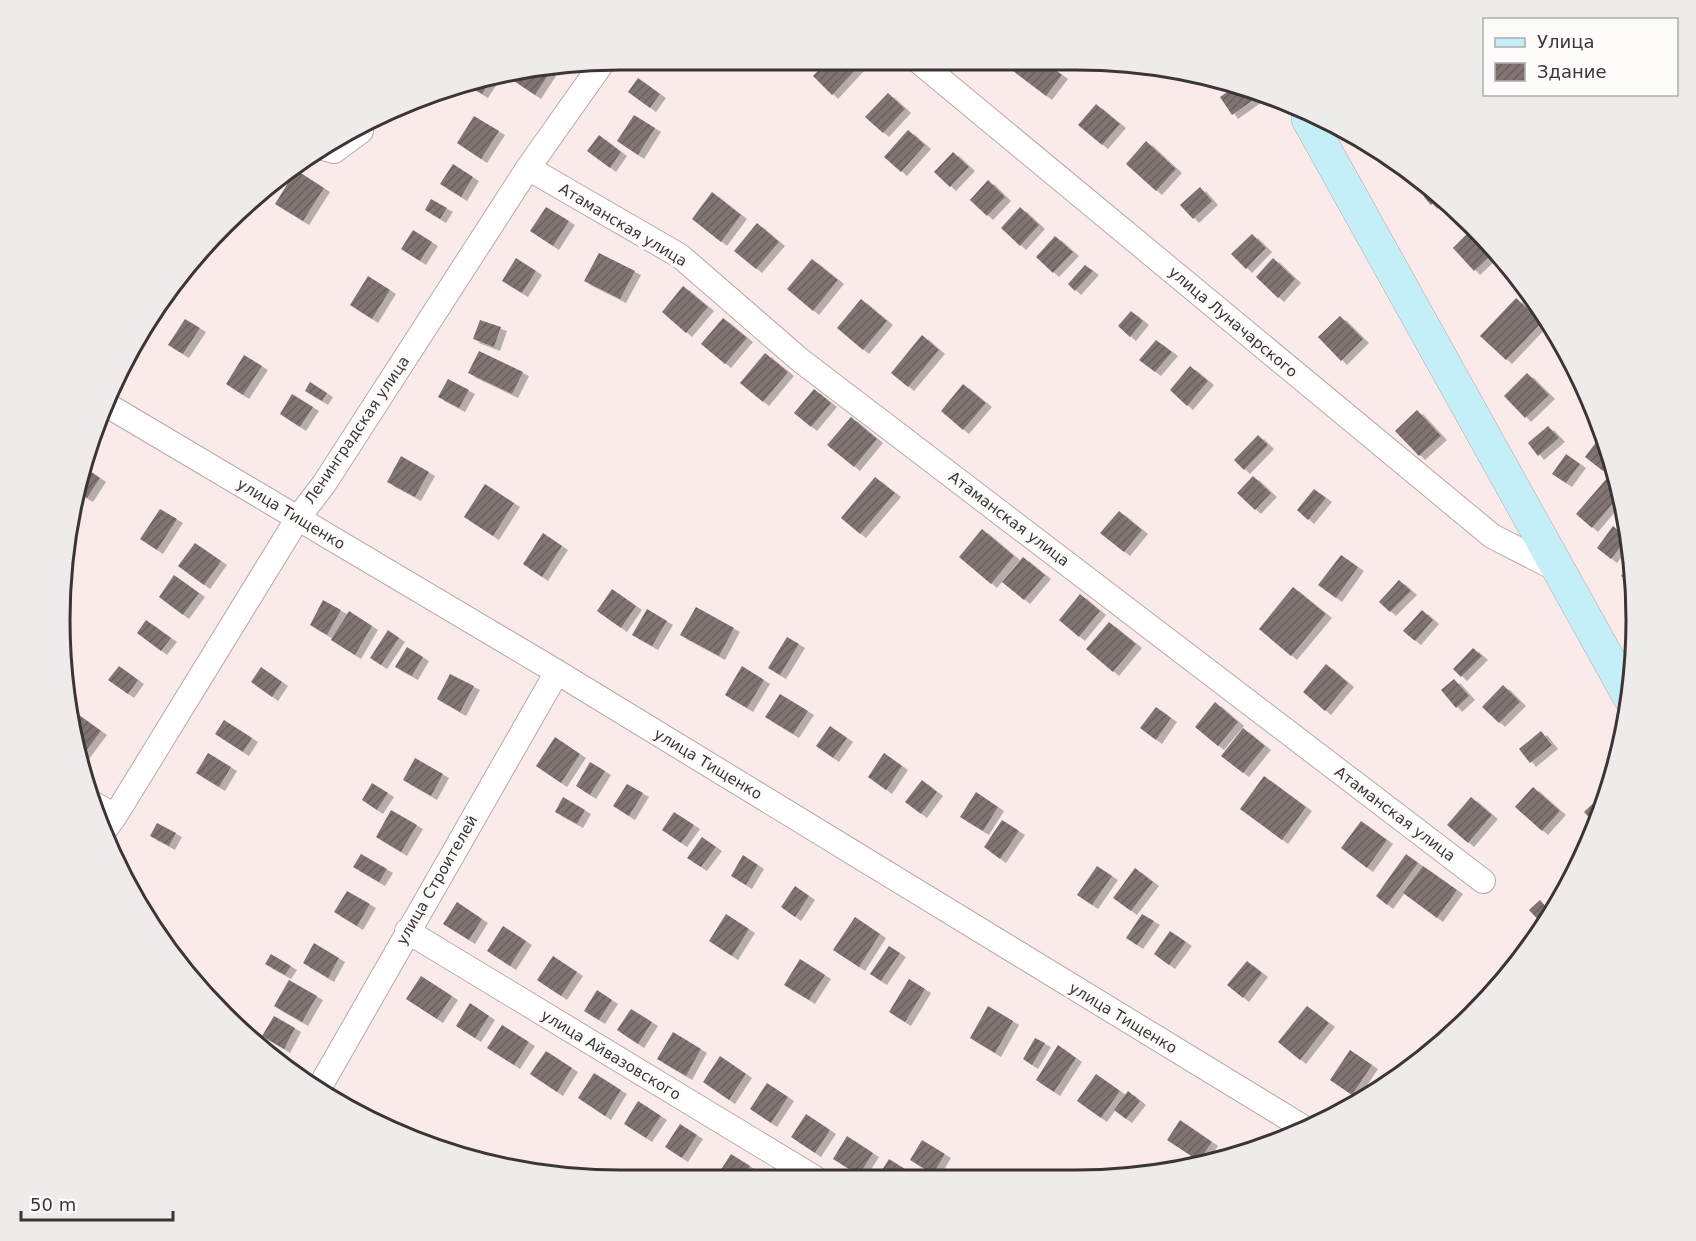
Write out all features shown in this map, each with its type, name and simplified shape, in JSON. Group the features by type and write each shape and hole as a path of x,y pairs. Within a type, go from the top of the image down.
{"main road":[{"path":"1311,123 1622,683"}],"street":[{"name":"улица Луначарского","path":"929,70 1492,536 1558,570"},
{"name":"Ленинградская улица","path":"110,824 298,518 324,484 590,72"},
{"name":"Атаманская улица","path":"528,168 680,256 800,360 1483,881"},
{"name":"улица Тищенко","path":"113,408 557,672 1297,1124"},
{"name":"улица Строителей","path":"322,1083 557,672"},
{"name":"улица Айвазовского","path":"407,931 802,1170"}],"building":[{"path":"819,70 855,70 832,95 813,76"},
{"path":"1055,70 1062,75 1046,96 1013,71"},
{"path":"548,75 535,95 514,81"},
{"path":"638,78 660,94 650,108 628,92"},
{"path":"486,87 482,94 475,90"},
{"path":"1227,92 1253,100 1232,115 1220,97"},
{"path":"888,93 905,109 883,133 865,117"},
{"path":"1096,104 1120,124 1102,145 1078,125"},
{"path":"634,115 655,128 638,155 617,141"},
{"path":"474,116 499,131 481,159 457,143"},
{"path":"908,130 925,145 901,172 884,157"},
{"path":"599,135 621,152 610,168 587,151"},
{"path":"1146,141 1176,169 1156,191 1126,164"},
{"path":"953,152 969,167 950,187 934,172"},
{"path":"453,164 473,177 461,197 440,184"},
{"path":"301,173 324,188 303,221 275,204 288,182"},
{"path":"988,180 1005,197 987,216 970,200"},
{"path":"1200,187 1212,201 1193,219 1180,205"},
{"path":"712,192 741,215 721,242 692,219"},
{"path":"431,199 447,208 440,219 425,210"},
{"path":"546,207 569,221 553,246 530,231"},
{"path":"1020,207 1039,225 1020,246 1001,228"},
{"path":"757,223 779,242 756,269 734,251"},
{"path":"413,230 432,242 420,261 401,249"},
{"path":"1252,234 1266,248 1246,269 1231,254"},
{"path":"1466,235 1488,257 1474,271 1453,248"},
{"path":"1055,236 1073,252 1053,273 1036,257"},
{"path":"599,253 635,271 620,299 584,281"},
{"path":"516,258 536,271 522,293 502,281"},
{"path":"1273,258 1295,279 1278,298 1256,277"},
{"path":"812,259 838,280 813,311 787,289"},
{"path":"1085,265 1093,271 1075,291 1068,284"},
{"path":"368,276 390,290 372,319 350,305"},
{"path":"683,286 708,307 686,333 662,312"},
{"path":"1516,298 1530,311 1539,325 1506,360 1480,336"},
{"path":"861,299 887,321 863,350 837,328"},
{"path":"1131,311 1143,321 1130,337 1118,326"},
{"path":"1340,316 1363,339 1341,361 1318,337"},
{"path":"723,318 747,338 725,364 701,344"},
{"path":"185,319 200,328 183,354 168,345"},
{"path":"480,320 501,327 494,347 473,339"},
{"path":"922,335 939,350 908,387 891,373"},
{"path":"1156,340 1172,352 1155,372 1139,360"},
{"path":"479,351 523,372 512,394 468,373"},
{"path":"765,353 788,372 763,402 740,383"},
{"path":"244,355 262,366 243,395 226,384"},
{"path":"1190,366 1208,381 1187,406 1170,390"},
{"path":"1527,373 1549,395 1525,418 1504,396"},
{"path":"448,379 469,390 459,408 438,397"},
{"path":"310,382 327,393 322,401 305,391"},
{"path":"963,384 986,403 963,430 941,411"},
{"path":"814,389 831,403 811,427 794,413"},
{"path":"292,394 313,407 300,427 280,414"},
{"path":"1417,410 1441,436 1419,456 1395,431"},
{"path":"851,417 877,439 854,467 827,445"},
{"path":"1548,426 1559,438 1538,456 1528,443"},
{"path":"1258,435 1268,445 1244,470 1234,460"},
{"path":"1596,443 1604,469 1603,471 1585,457"},
{"path":"1566,454 1580,464 1566,483 1552,474"},
{"path":"401,456 429,472 415,497 387,482"},
{"path":"91,472 100,478 87,498 85,497"},
{"path":"1253,476 1271,493 1255,510 1237,493"},
{"path":"875,477 895,493 860,534 841,518"},
{"path":"1607,478 1613,503 1592,528 1576,514"},
{"path":"485,484 514,503 493,536 464,517"},
{"path":"1314,489 1326,498 1308,520 1297,510"},
{"path":"160,509 177,519 157,550 140,539"},
{"path":"1119,511 1142,530 1124,552 1100,533"},
{"path":"1613,526 1618,530 1621,546 1611,559 1597,548"},
{"path":"982,529 1014,556 991,584 959,557"},
{"path":"543,533 562,546 542,577 523,564"},
{"path":"195,543 221,561 204,585 178,566"},
{"path":"1341,555 1358,567 1336,598 1318,585"},
{"path":"1023,557 1045,575 1024,600 1002,582"},
{"path":"174,575 199,593 183,615 159,597"},
{"path":"1399,580 1411,591 1390,612 1379,602"},
{"path":"1293,587 1326,614 1291,656 1259,629"},
{"path":"612,589 636,606 621,628 597,611"},
{"path":"1080,594 1100,611 1079,637 1059,620"},
{"path":"323,600 341,610 327,635 310,625"},
{"path":"696,607 734,628 719,656 680,635"},
{"path":"647,609 667,621 652,646 632,635"},
{"path":"1422,610 1433,620 1415,641 1403,631"},
{"path":"349,611 372,626 355,655 331,640"},
{"path":"146,620 171,638 161,651 137,633"},
{"path":"1109,622 1136,644 1113,672 1086,649"},
{"path":"388,630 399,638 381,665 370,658"},
{"path":"787,637 799,644 780,675 768,668"},
{"path":"407,647 423,657 412,676 395,667"},
{"path":"1473,648 1482,656 1461,677 1453,669"},
{"path":"1326,664 1348,683 1325,711 1303,692"},
{"path":"119,666 138,680 128,694 108,680"},
{"path":"742,666 764,680 747,708 725,695"},
{"path":"261,667 282,682 272,697 251,682"},
{"path":"450,674 474,686 460,712 437,699"},
{"path":"1454,679 1469,696 1456,708 1441,690"},
{"path":"1503,685 1520,702 1499,723 1482,707"},
{"path":"780,694 808,711 793,734 765,717"},
{"path":"1215,702 1238,722 1218,746 1195,727"},
{"path":"1156,707 1171,718 1156,740 1140,728"},
{"path":"79,715 101,731 86,751 81,728"},
{"path":"224,720 252,738 243,752 215,734"},
{"path":"830,726 847,738 833,758 816,746"},
{"path":"1243,728 1265,746 1243,773 1221,756"},
{"path":"1541,731 1552,745 1530,763 1519,749"},
{"path":"555,737 580,754 561,783 536,766"},
{"path":"208,753 231,767 219,787 196,773"},
{"path":"884,753 902,766 886,790 868,777"},
{"path":"415,758 443,774 431,796 403,780"},
{"path":"590,762 605,771 590,795 576,786"},
{"path":"1264,776 1306,807 1282,840 1240,809"},
{"path":"922,780 937,792 921,814 905,802"},
{"path":"372,783 388,793 377,810 362,800"},
{"path":"627,784 643,793 629,816 613,806"},
{"path":"1533,787 1560,811 1542,831 1515,807"},
{"path":"976,792 998,807 983,831 960,817"},
{"path":"563,797 585,810 577,824 555,812"},
{"path":"1471,797 1492,815 1468,843 1447,825"},
{"path":"1594,803 1589,817 1584,812"},
{"path":"391,810 417,825 401,852 376,837"},
{"path":"674,812 694,825 681,843 662,830"},
{"path":"1002,820 1019,831 1000,859 984,847"},
{"path":"1361,821 1387,840 1367,868 1341,848"},
{"path":"157,823 176,833 169,846 150,836"},
{"path":"702,837 716,847 701,867 687,858"},
{"path":"361,854 387,869 379,882 353,867"},
{"path":"1406,854 1418,863 1387,905 1376,896"},
{"path":"743,855 758,865 746,885 731,876"},
{"path":"1097,866 1112,876 1092,905 1077,895"},
{"path":"1423,866 1457,890 1437,918 1403,893"},
{"path":"1135,868 1153,882 1131,911 1113,898"},
{"path":"795,886 809,896 795,917 781,907"},
{"path":"347,891 370,904 357,926 334,912"},
{"path":"1540,900 1545,906 1537,919 1529,910"},
{"path":"457,902 482,919 469,940 443,924"},
{"path":"726,914 749,929 732,956 709,941"},
{"path":"1142,914 1154,921 1137,945 1126,938"},
{"path":"855,917 880,934 859,967 833,950"},
{"path":"503,926 526,941 510,966 487,951"},
{"path":"1170,931 1186,942 1169,965 1154,954"},
{"path":"314,943 339,958 328,978 303,963"},
{"path":"889,946 900,953 881,981 870,974"},
{"path":"271,954 291,966 285,975 265,964"},
{"path":"553,956 577,972 561,996 537,980"},
{"path":"800,959 825,975 809,1000 784,985"},
{"path":"1247,961 1262,973 1243,998 1227,985"},
{"path":"421,976 452,996 437,1019 406,999"},
{"path":"909,979 925,989 905,1022 889,1012"},
{"path":"289,980 317,996 302,1022 274,1006"},
{"path":"597,990 612,1000 599,1020 584,1011"},
{"path":"470,1003 489,1016 475,1038 456,1026"},
{"path":"988,1006 1013,1021 995,1053 970,1038"},
{"path":"1307,1006 1329,1023 1300,1060 1278,1042"},
{"path":"631,1009 652,1022 638,1044 617,1030"},
{"path":"274,1016 295,1028 284,1049 262,1036"},
{"path":"502,1025 529,1042 514,1065 487,1048"},
{"path":"673,1032 701,1049 686,1076 657,1059"},
{"path":"1035,1038 1045,1043 1032,1065 1023,1059"},
{"path":"1058,1045 1076,1058 1054,1092 1036,1080"},
{"path":"1350,1050 1372,1065 1352,1095 1330,1080"},
{"path":"546,1051 572,1068 557,1092 530,1074"},
{"path":"720,1056 746,1074 729,1100 703,1082"},
{"path":"594,1073 621,1090 605,1116 578,1098"},
{"path":"1096,1074 1120,1091 1101,1118 1077,1101"},
{"path":"767,1083 788,1097 771,1123 750,1109"},
{"path":"1128,1091 1140,1101 1126,1119 1114,1110"},
{"path":"638,1101 661,1116 646,1138 624,1124"},
{"path":"806,1114 830,1130 815,1153 791,1137"},
{"path":"1180,1120 1212,1142 1203,1155 1194,1158 1167,1140"},
{"path":"680,1124 697,1135 682,1158 665,1147"},
{"path":"847,1136 873,1153 862,1170 851,1170 833,1159"},
{"path":"922,1140 945,1154 935,1170 926,1170 910,1160"},
{"path":"731,1154 750,1166 747,1170 721,1170"},
{"path":"889,1159 907,1170 882,1170"}]}
